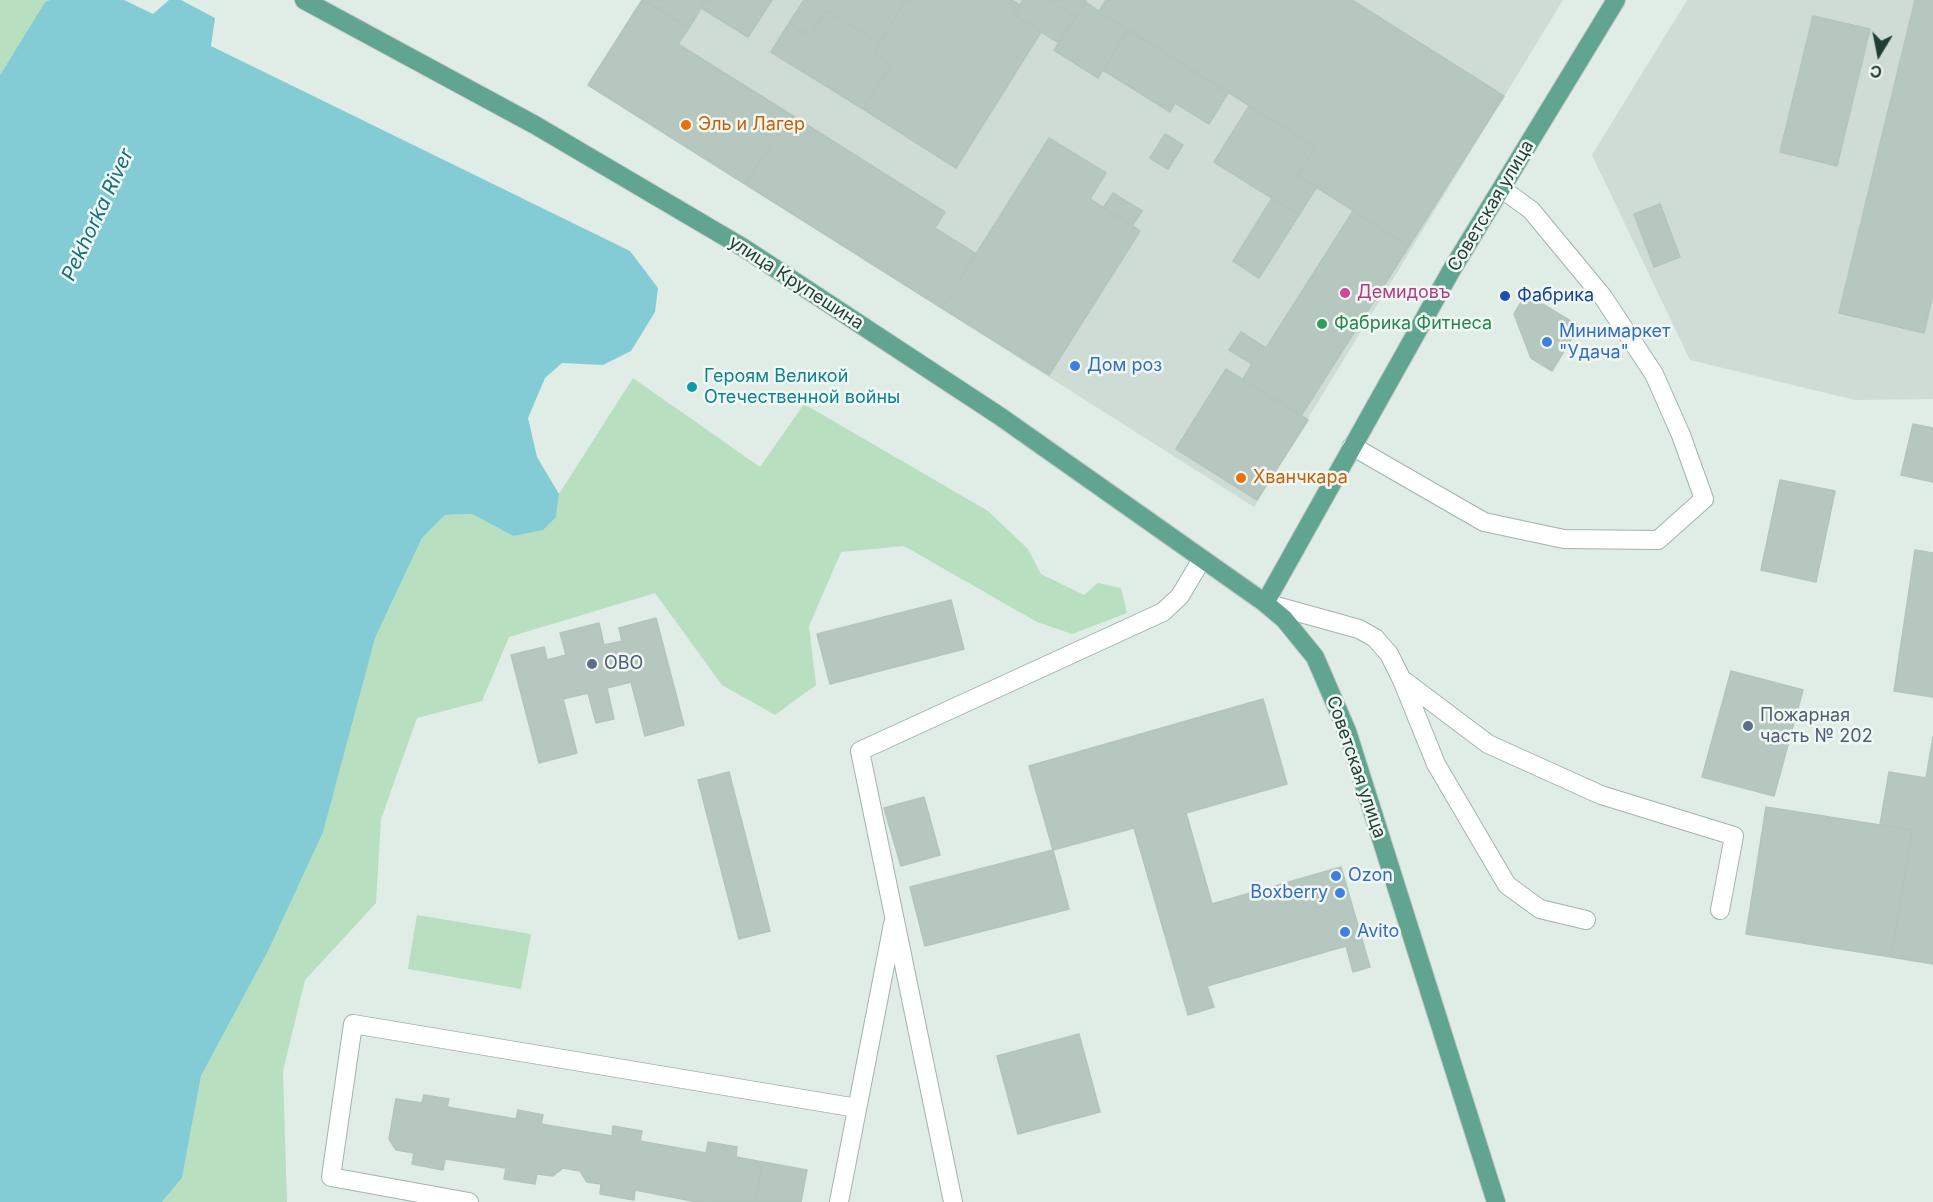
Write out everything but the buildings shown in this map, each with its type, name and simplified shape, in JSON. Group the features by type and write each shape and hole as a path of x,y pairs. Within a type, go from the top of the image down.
{"main road":[{"name":"улица Крупешина","path":"304,0 534,125 744,248 1001,417 1265,603"},
{"name":"Советская улица","path":"1496,1202 1347,731 1315,657 1284,619 1265,603 1352,447 1502,189 1616,0"}],"lane":[{"path":"1352,447 1484,522 1564,539 1658,540 1704,499 1682,435 1654,374 1603,297 1531,210 1502,189"},
{"path":"953,1202 860,751 1163,612 1180,596 1202,559"},
{"path":"1265,603 1359,629 1375,638 1389,654 1402,680 1436,764 1508,885 1539,909 1586,920"},
{"path":"1402,680 1488,744 1600,795 1734,836 1720,910"},
{"path":"839,1202 895,915"},
{"path":"469,1202 331,1177 353,1024 857,1108"}],"shaded area":[{"path":"642,0 1563,0 1254,507 588,85"},
{"path":"1687,0 1933,0 1933,399 1855,400 1690,360 1592,155"}],"green space":[{"path":"0,0 50,0 45,2 0,75"},
{"path":"633,378 760,467 804,404 988,511 1028,549 1041,574 1084,595 1098,583 1121,588 1127,613 1072,634 1037,622 904,546 841,552 809,626 816,685 775,715 722,685 655,593 509,637 482,701 417,718 381,819 376,903 305,980 283,1071 287,1202 162,1202 182,1178 201,1076 267,953 360,688 375,638 422,538 445,515 472,514 513,536 556,517 559,494"},
{"path":"417,915 531,934 521,989 408,969"}],"water":[{"name":"Pekhorka River","path":"50,0 124,0 153,14 169,0 181,0 215,18 211,46 630,251 658,288 655,312 631,351 603,365 562,363 545,378 528,418 537,457 559,494 556,517 543,530 513,536 472,514 445,515 422,538 375,638 323,832 267,953 201,1076 182,1178 162,1202 0,1202 0,75 45,2"}],"place":[{"name":"Эль и Лагер","path":"686,125"},
{"name":"Демидовъ","path":"1345,293"},
{"name":"Фабрика","path":"1505,296"},
{"name":"Фабрика Фитнеса","path":"1322,324"},
{"name":"Минимаркет \"Удача\"","path":"1547,342"},
{"name":"Дом роз","path":"1075,366"},
{"name":"Героям Великой Отечественной войны","path":"692,387"},
{"name":"Хванчкара","path":"1241,478"},
{"name":"ОВО","path":"592,664"},
{"name":"Пожарная часть № 202","path":"1748,726"},
{"name":"Ozon","path":"1336,876"},
{"name":"Boxberry","path":"1340,893"},
{"name":"Avito","path":"1345,932"}]}
